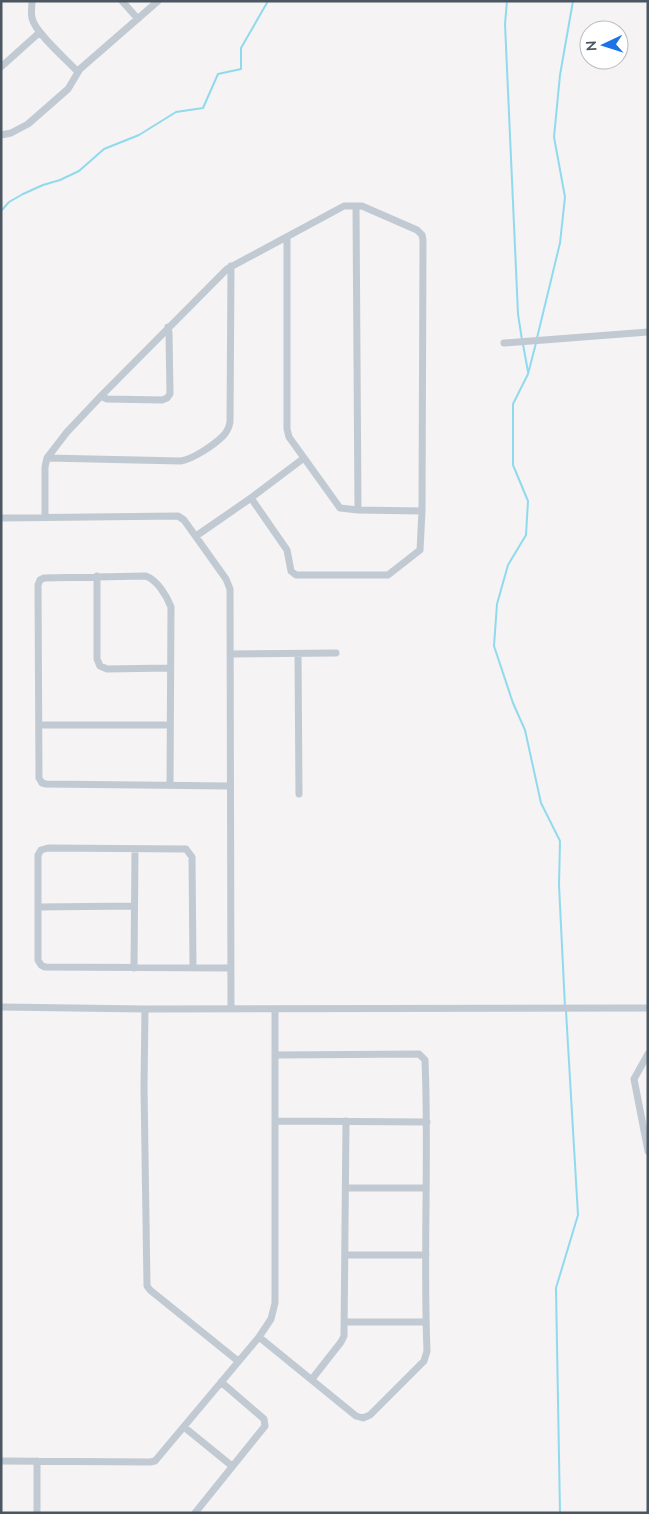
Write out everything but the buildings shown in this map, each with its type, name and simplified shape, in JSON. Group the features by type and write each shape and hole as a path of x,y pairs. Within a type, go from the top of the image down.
{"street":[{"path":"32,1 31,14 33,23 78,72"},
{"path":"122,1 138,19"},
{"path":"1,136 28,124 68,89 78,72 158,1"},
{"path":"1,67 40,32"},
{"path":"45,516 45,467 47,458 67,432 101,396 231,266 344,206 368,208 417,230 423,238 422,511 420,550 393,572 383,576 296,575 291,571 287,550 251,498"},
{"path":"356,206 358,510"},
{"path":"287,237 287,429 289,437 340,508 422,511"},
{"path":"47,458 181,461 189,460 223,437 228,430 230,422 231,266"},
{"path":"101,396 107,399 162,400 167,398 170,394 170,333 168,327"},
{"path":"504,343 648,332"},
{"path":"196,536 304,458"},
{"path":"1,518 45,516 178,516 184,520 229,584 231,1008"},
{"path":"170,785 169,668 171,608 169,601 152,578 146,576 50,576 40,580 38,585 39,778 42,783 230,786"},
{"path":"97,576 97,660 100,666 107,669 169,668"},
{"path":"230,654 336,653"},
{"path":"298,654 299,794"},
{"path":"39,725 169,725"},
{"path":"192,968 192,856 186,849 48,848 38,854 38,960 41,965 45,967 134,968 192,968 230,968"},
{"path":"134,849 134,968"},
{"path":"38,907 134,906"},
{"path":"1,1008 648,1008"},
{"path":"145,1009 146,1286 238,1361"},
{"path":"1,1461 155,1461 259,1337 271,1320 275,1303 275,1009"},
{"path":"259,1337 360,1418 367,1417 426,1357 427,1122 425,1060 419,1054 276,1055"},
{"path":"648,1054 634,1079 644,1110 648,1151"},
{"path":"276,1120 427,1122"},
{"path":"312,1379 344,1336 346,1121"},
{"path":"346,1188 426,1188"},
{"path":"345,1255 426,1255"},
{"path":"345,1322 426,1322"},
{"path":"194,1513 265,1426 266,1422 221,1382"},
{"path":"184,1427 232,1466"},
{"path":"36,1513 37,1461"}],"waterway":[{"path":"1,211 9,202 23,194 79,171 104,149 139,135 176,112 203,108 218,74 241,69 241,48 268,1"},
{"path":"507,1 505,24 518,314 522,340"},
{"path":"537,338 560,243 565,197 554,137 560,75 573,1"},
{"path":"536,343 528,374 513,404 513,465 528,501 526,535 508,565 497,604 494,646 513,703 525,730 541,803 560,841 559,885 565,1007"},
{"path":"523,344 528,372"},
{"path":"560,1513 556,1288 578,1215 566,1011"}]}
